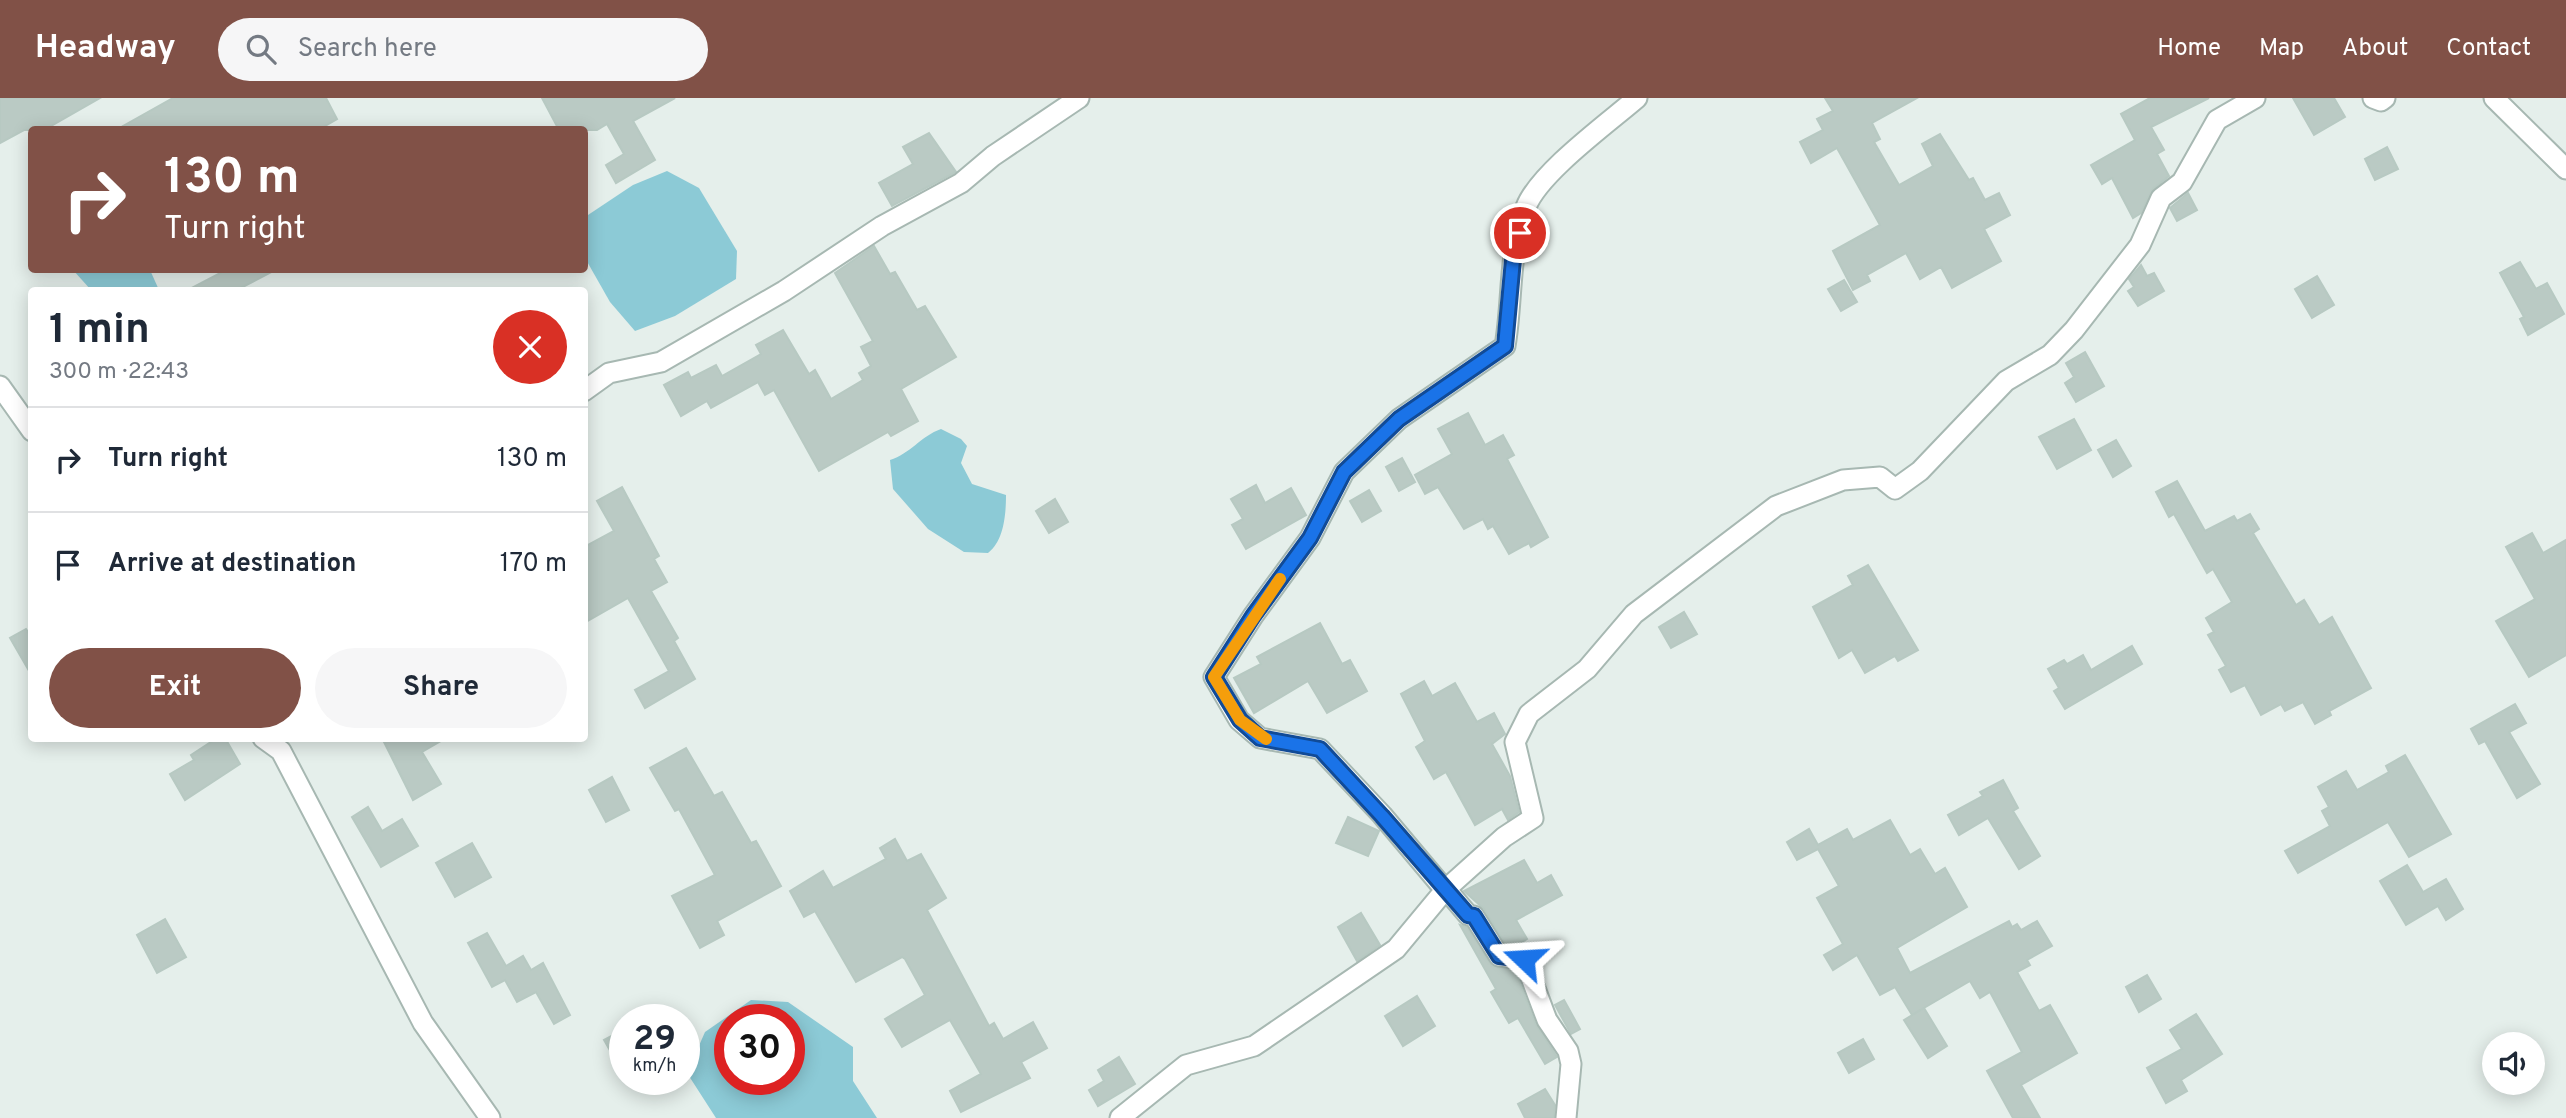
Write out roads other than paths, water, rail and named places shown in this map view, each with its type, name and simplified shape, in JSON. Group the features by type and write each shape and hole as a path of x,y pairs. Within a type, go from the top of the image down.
{"street":[{"path":"588,388 609,373 661,362 784,291 882,226 961,183 993,156 1079,98"},
{"path":"1566,1118 1572,1064 1568,1051 1547,1020 1524,959 1499,956 1474,916 1468,915 1320,749 1260,738 1240,720 1214,677 1253,616 1310,538 1344,472 1399,419 1505,346 1513,260 1526,206 1559,164 1637,98"},
{"path":"1121,1118 1186,1065 1254,1046 1396,949 1446,890 1504,837 1533,818 1515,742 1529,714 1587,670 1634,614 1776,506 1843,480 1880,477 1895,489 1920,471 2006,381 2050,355 2074,330 2140,245 2161,198 2182,182 2217,120 2255,98"},
{"path":"2373,98 2381,102 2385,98"},
{"path":"2494,98 2566,169"},
{"path":"0,386 28,425"},
{"path":"268,742 281,751 423,1023 491,1118"}],"water":[{"path":"667,171 699,188 737,251 736,279 675,316 635,331 610,302 588,263 588,215 633,185"},
{"path":"76,273 151,273 158,287 88,287"},
{"path":"941,429 961,439 967,446 961,463 972,484 1006,495 1001,534 988,553 964,552 928,529 893,489 890,460 904,454"},
{"path":"751,1000 791,1004 745,1004"},
{"path":"805,1014 853,1047 853,1081 877,1118 716,1118 700,1093 700,1043 705,1032 714,1026 714,1095 805,1095"}]}
